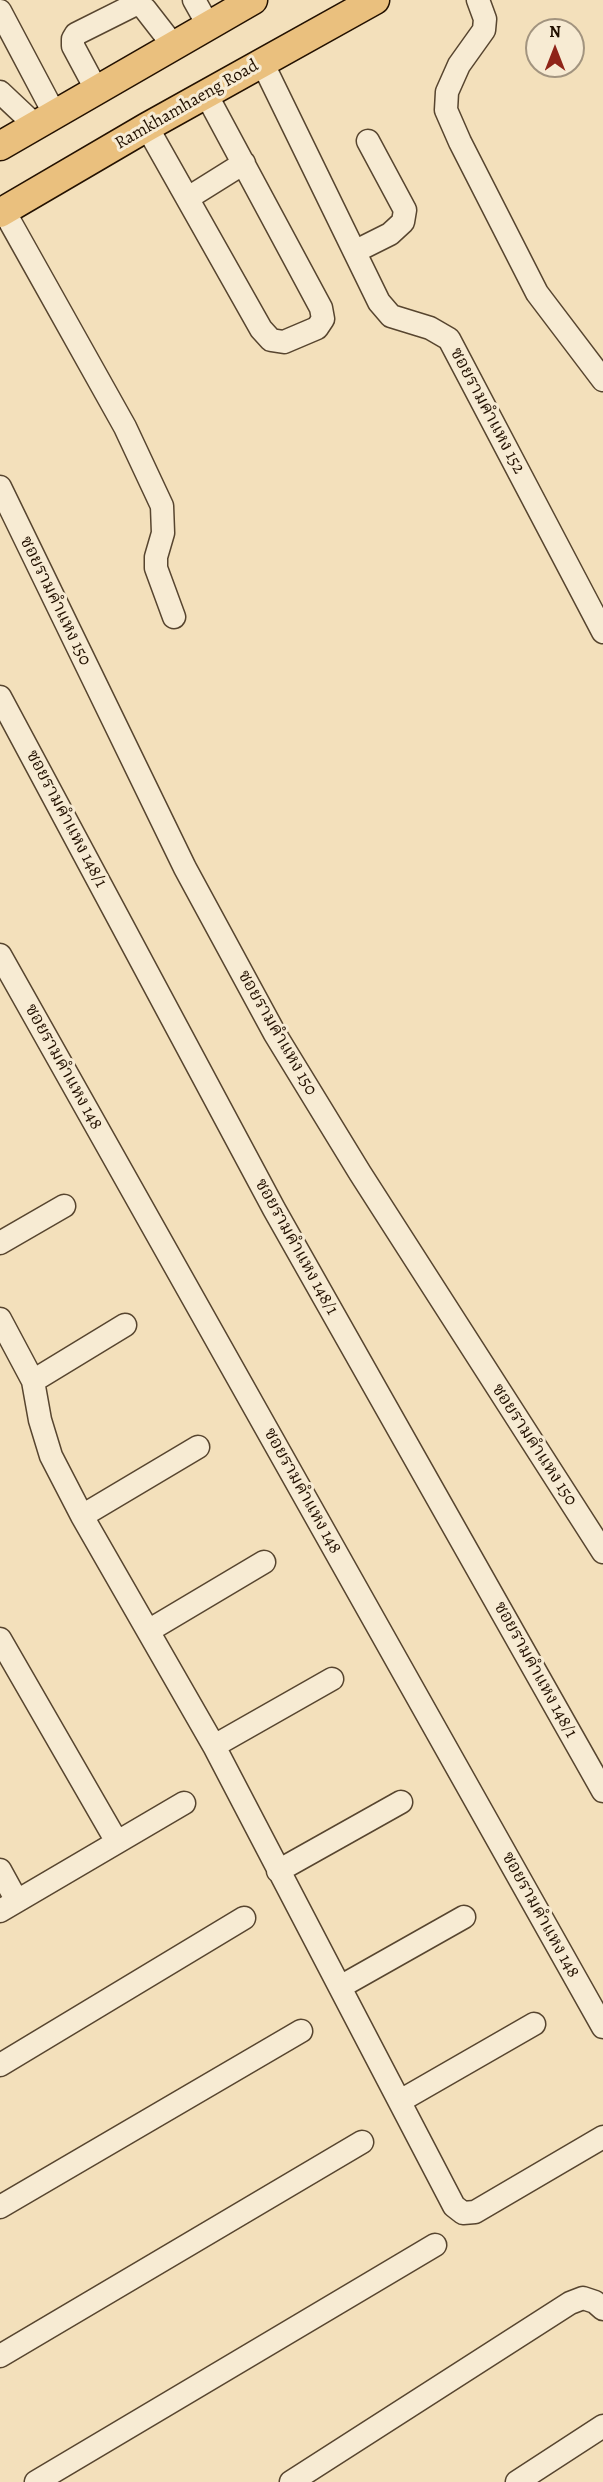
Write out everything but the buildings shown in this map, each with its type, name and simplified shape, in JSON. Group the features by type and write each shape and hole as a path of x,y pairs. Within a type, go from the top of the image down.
{"main road":[{"path":"0,146 253,0"},
{"name":"Ramkhamhaeng Road","path":"2,212 368,2"}],"street":[{"path":"194,0 208,25"},
{"path":"478,0 485,19 484,30 459,65 447,92 446,110 537,293 603,380"},
{"path":"96,89 73,46 76,33 134,5 140,5 173,45"},
{"path":"0,11 44,119"},
{"name":"ซอยรามคำแหง 152","path":"262,62 379,302 392,316 430,328 449,339 603,632"},
{"path":"0,92 44,119"},
{"path":"147,127 261,329 271,340 284,342 317,328 323,320 321,308 206,94"},
{"path":"356,251 390,234 403,222 405,210 368,141"},
{"path":"188,198 244,163"},
{"path":"2,212 126,427 162,506 163,533 156,556 156,568 174,617"},
{"name":"ซอยรามคำแหง 150","path":"0,487 185,868 275,1034 360,1173 603,1552"},
{"name":"ซอยรามคำแหง 148/1","path":"0,698 274,1209 603,1791"},
{"name":"ซอยรามคำแหง 148","path":"0,955 603,2027"},
{"path":"0,1243 64,1206"},
{"path":"0,1319 33,1381 40,1420 51,1456 82,1516 214,1746 454,2205 463,2213 475,2212 603,2137"},
{"path":"33,1381 126,1325"},
{"path":"82,1516 198,1447"},
{"path":"148,1631 264,1562"},
{"path":"0,1639 117,1842"},
{"path":"214,1746 332,1679"},
{"path":"278,1871 401,1802"},
{"path":"0,1870 8,1906 184,1803"},
{"path":"340,1987 464,1917"},
{"path":"0,2065 244,1918"},
{"path":"400,2102 534,2024"},
{"path":"0,2207 301,2031"},
{"path":"0,2356 362,2142"},
{"path":"36,2482 435,2245"},
{"path":"291,2482 570,2302 583,2298 595,2302 603,2309"},
{"path":"517,2482 603,2426"}]}
